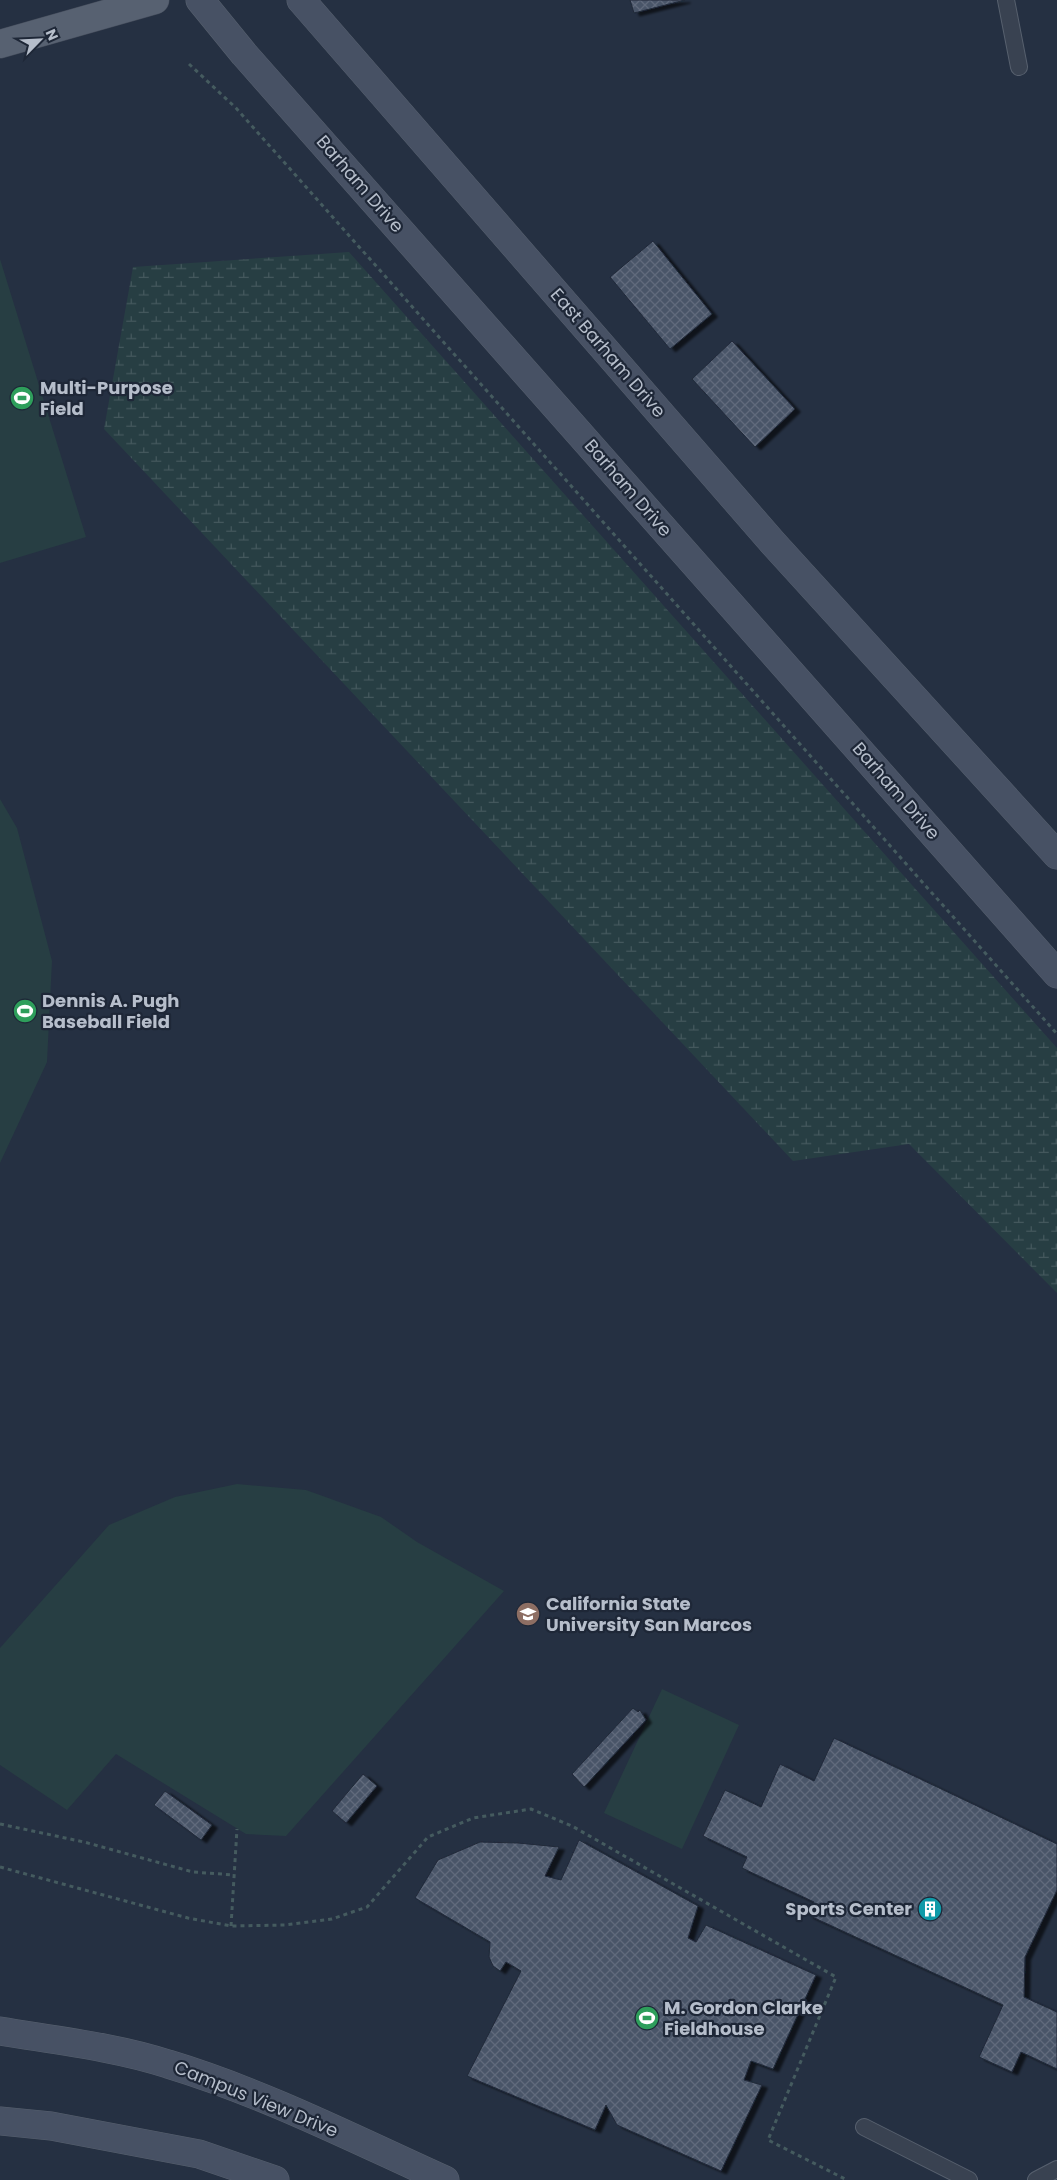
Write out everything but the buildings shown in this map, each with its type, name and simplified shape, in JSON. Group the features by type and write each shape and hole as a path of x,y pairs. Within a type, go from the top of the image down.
{"main road":[{"path":"0,44 154,0"},
{"name":"Barham Drive","path":"200,0 244,54 1057,974"},
{"name":"East Barham Drive","path":"301,0 780,550 1057,855"},
{"name":"Campus View Drive","path":"0,2031 78,2044 167,2063 251,2093 445,2180"},
{"path":"0,2121 51,2126 199,2154 275,2180"}],"lane":[{"path":"1006,0 1019,67"},
{"path":"864,2127 969,2180"},
{"path":"1036,2180 1057,2169"}],"path":[{"path":"189,64 236,108 1057,1034"},
{"path":"0,1867 188,1918 231,1926 286,1925 332,1919 367,1906 428,1837 473,1818 531,1809 572,1826 836,1977 768,2140 847,2180"},
{"path":"0,1824 84,1842 194,1872 234,1876"},
{"path":"231,1926 237,1829"}],"green space":[{"path":"349,252 1057,1048 1057,1293 909,1144 793,1161 104,429 133,267"},
{"name":"Multi-Purpose Field","path":"0,259 86,537 0,563"},
{"name":"Dennis A. Pugh Baseball Field","path":"0,799 17,828 52,961 47,1062 0,1163"},
{"path":"237,1484 306,1490 381,1517 417,1542 504,1591 286,1836 246,1834 116,1754 67,1810 0,1765 0,1648 109,1525 175,1497"},
{"path":"662,1689 739,1725 682,1849 604,1813"}],"place":[{"name":"Multi-Purpose Field","path":"22,398"},
{"name":"Dennis A. Pugh Baseball Field","path":"25,1011"},
{"name":"California State University San Marcos","path":"528,1614"},
{"name":"Sports Center","path":"930,1909"},
{"name":"M. Gordon Clarke Fieldhouse","path":"647,2018"}]}
